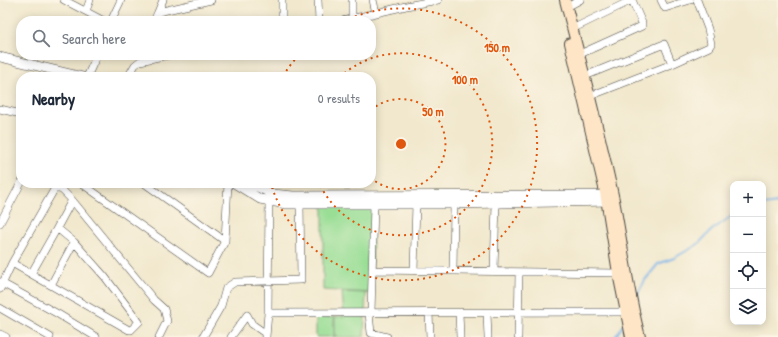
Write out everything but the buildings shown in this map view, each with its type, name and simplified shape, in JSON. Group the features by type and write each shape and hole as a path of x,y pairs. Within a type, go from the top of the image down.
{"main road":[{"path":"557,0 609,197 618,273 631,337"},
{"path":"566,4 590,96 609,197 640,337"}],"street":[{"path":"64,0 95,16"},
{"path":"86,11 90,0"},
{"path":"114,16 122,0"},
{"path":"156,16 163,0"},
{"path":"158,12 211,0"},
{"path":"282,0 282,16"},
{"path":"318,0 318,16"},
{"path":"352,0 352,16"},
{"path":"373,0 376,13"},
{"path":"364,16 404,3 435,0"},
{"path":"566,4 580,0"},
{"path":"572,29 632,0 642,23 642,26 580,54"},
{"path":"661,0 665,8 690,0"},
{"path":"590,96 709,48 711,44 708,29 697,0"},
{"path":"585,76 664,44 672,64"},
{"path":"0,57 62,72"},
{"path":"89,72 94,60"},
{"path":"130,72 136,60"},
{"path":"134,65 142,60"},
{"path":"0,63 36,72"},
{"path":"0,109 16,113"},
{"path":"0,223 18,188"},
{"path":"96,337 58,314 1,285 12,263 56,188 62,190 72,200 144,289 164,309 167,321 159,337"},
{"path":"88,188 208,273 225,241 228,188"},
{"path":"151,188 225,241"},
{"path":"242,188 256,196 269,201 286,204 454,204 609,197"},
{"path":"260,188 273,194 293,196 609,197"},
{"path":"31,274 72,200"},
{"path":"266,336 268,313 269,201"},
{"path":"494,271 496,203"},
{"path":"203,337 221,306 226,288 235,282 301,280 300,204"},
{"path":"374,204 370,335 387,337"},
{"path":"414,270 416,204"},
{"path":"453,271 454,204"},
{"path":"12,263 130,330 139,322 105,277 74,242 57,228"},
{"path":"51,285 74,242"},
{"path":"372,270 618,273"},
{"path":"518,337 520,313 519,272"},
{"path":"0,308 50,337"},
{"path":"268,313 625,312"},
{"path":"429,313 430,337"},
{"path":"459,313 460,337"},
{"path":"488,313 488,337"},
{"path":"231,337 247,315 252,324 266,336"},
{"path":"0,334 6,337"}],"green space":[{"path":"323,204 374,204 371,293 323,290"},
{"path":"342,292 366,293 364,337 335,337 335,317 344,316"},
{"path":"316,317 334,317 334,337 316,337"}],"waterway":[{"path":"766,205 778,203"},
{"path":"638,301 638,293 645,280 658,264 674,258 697,245 712,230 730,217"},
{"path":"615,337 624,324"}]}
